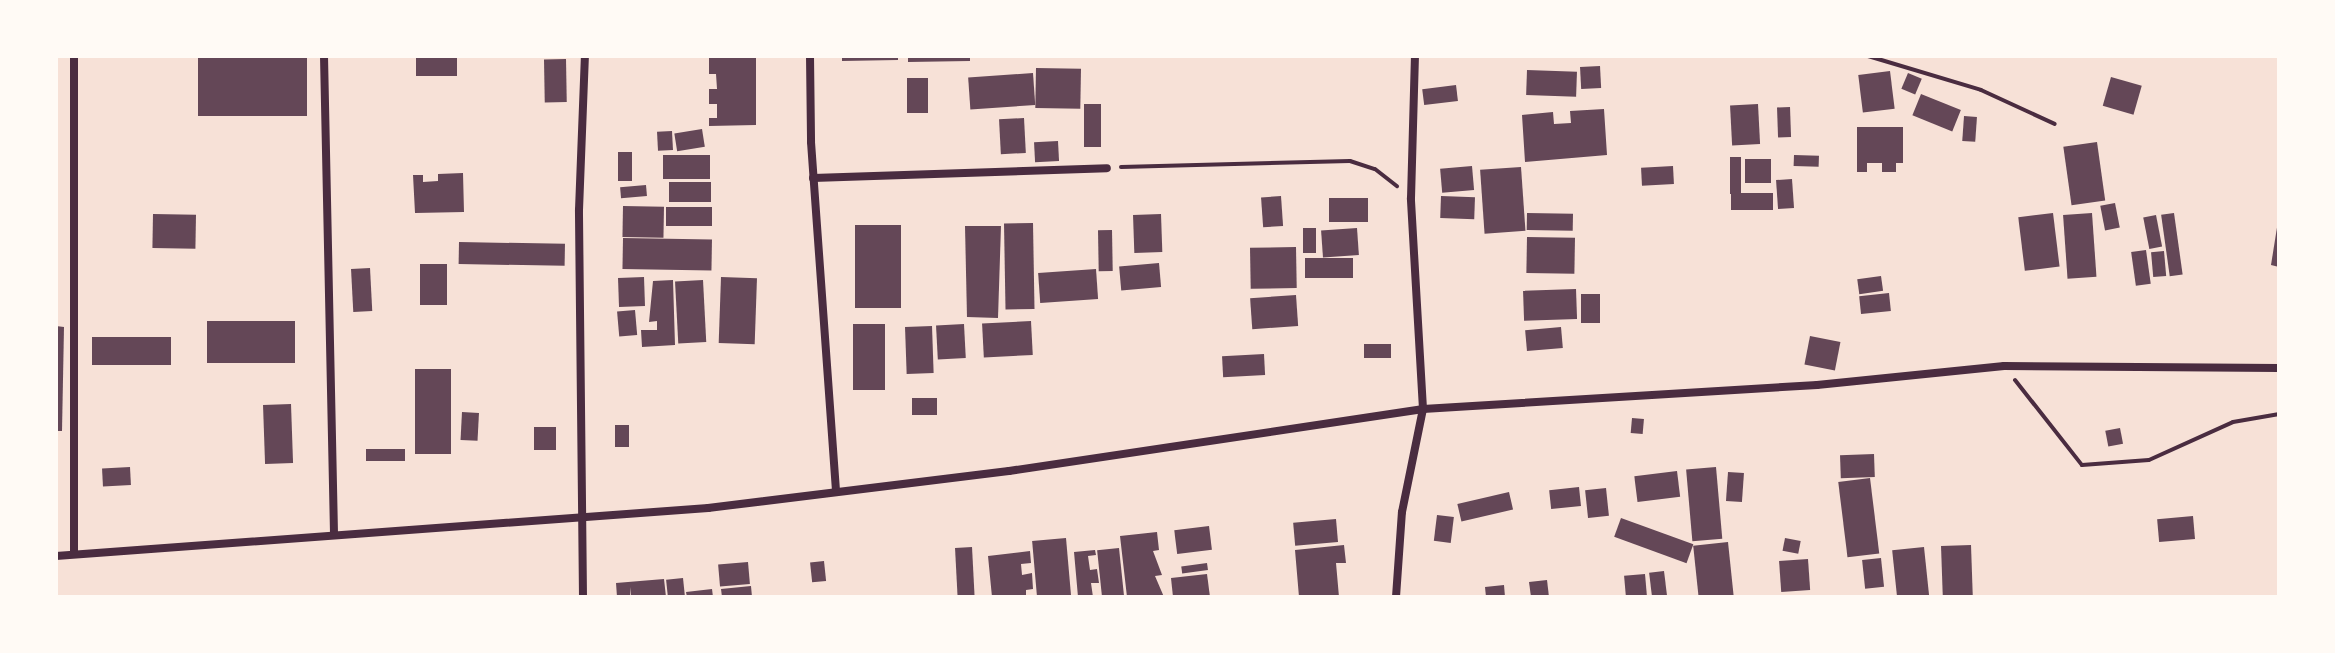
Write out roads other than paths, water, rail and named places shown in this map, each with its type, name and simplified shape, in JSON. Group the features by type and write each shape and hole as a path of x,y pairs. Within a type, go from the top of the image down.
{"street":[{"path":"74,56 74,554"},
{"path":"324,56 334,535"},
{"path":"583,597 579,210 585,56"},
{"path":"810,56 813,178 836,491"},
{"path":"1396,597 1402,512 1423,409 1411,198 1415,56"},
{"path":"813,178 1107,168"},
{"path":"56,556 334,535 582,521 1009,471 1423,409 1817,385 2004,366 2279,368"}]}
